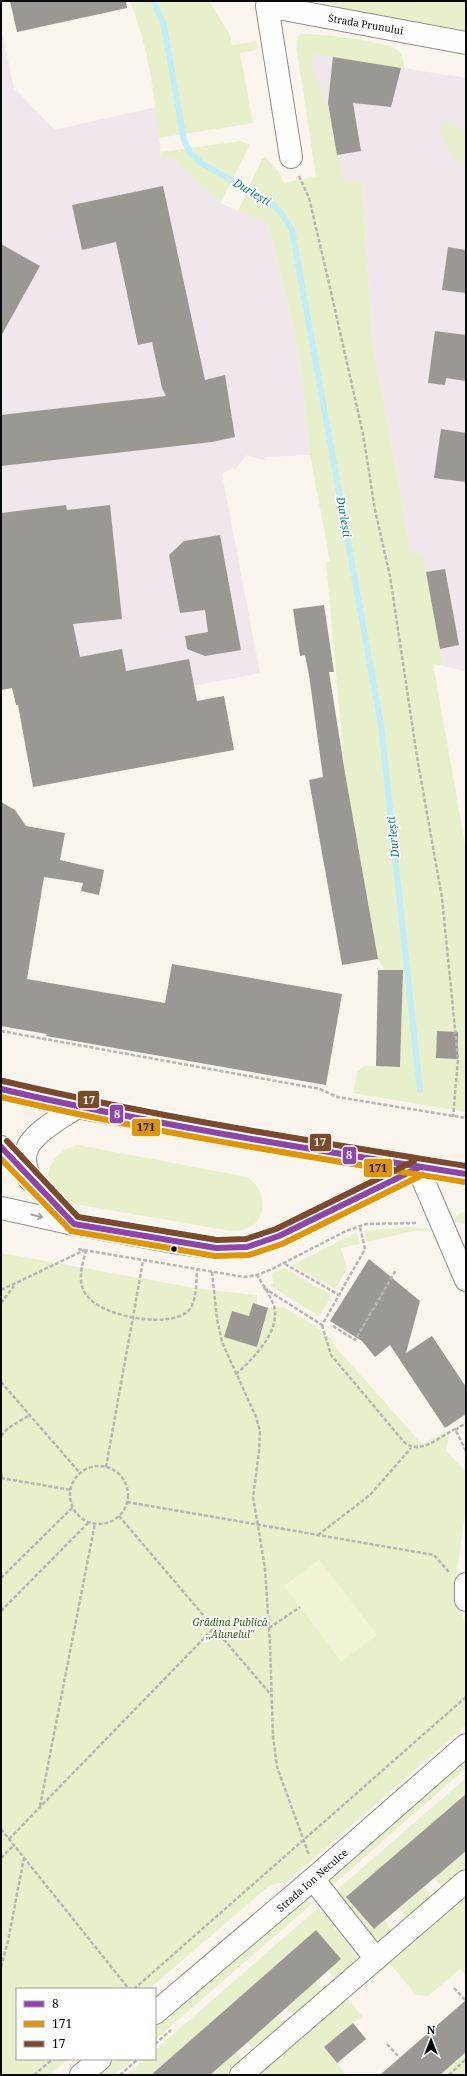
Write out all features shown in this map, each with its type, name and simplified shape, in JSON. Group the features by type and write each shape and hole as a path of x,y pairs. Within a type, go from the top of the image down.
{"main road":[{"path":"1,1089 77,1106 219,1134 418,1168 466,1174"}],"street":[{"name":"Strada Prunului","path":"291,157 267,6 466,42"},
{"path":"30,1180 25,1158 26,1150 39,1133 77,1106"},
{"path":"1,1138 39,1133"},
{"path":"1,1147 30,1180 74,1224"},
{"path":"1,1208 74,1224 216,1248 247,1247 279,1236 418,1168 466,1280"},
{"name":"Strada Ion Neculce","path":"156,2012 313,1879 466,1745"},
{"path":"313,1879 376,1959"},
{"path":"241,2075 466,1881"},
{"path":"81,2075 99,2060"}],"path":[{"path":"291,157 309,198 363,434 375,510 390,576 417,757 442,898 458,1059 452,1117"},
{"path":"1,1031 320,1089 337,1097 452,1117 466,1118"},
{"path":"236,1374 260,1350 269,1334 274,1318 274,1307 257,1275 285,1264 346,1231 360,1226 395,1223 425,1224"},
{"path":"322,1324 365,1249 360,1226"},
{"path":"1,1290 86,1250 81,1270 81,1282 88,1297 104,1308 133,1316 168,1320 185,1314 194,1302 197,1270"},
{"path":"106,1467 143,1261"},
{"path":"285,1264 338,1295"},
{"path":"333,1326 355,1340 396,1270"},
{"path":"212,1272 217,1319 222,1342 256,1417 260,1431 259,1452 253,1496 256,1524 265,1568 273,1736 278,1767 302,1840"},
{"path":"1,1303 14,1285"},
{"path":"264,1288 322,1324 331,1354 404,1442 411,1448 419,1449 466,1423"},
{"path":"1,1382 80,1474"},
{"path":"1,1436 8,1428 30,1415"},
{"path":"455,1430 466,1451"},
{"path":"318,1535 370,1495 411,1448"},
{"path":"106,1467 119,1474 123,1479 128,1493 128,1502 119,1516 104,1523 90,1522 79,1515 73,1507 71,1490 74,1481 80,1474 88,1469 106,1467"},
{"path":"1,1473 2,1478 71,1490"},
{"path":"128,1502 434,1555 466,1592"},
{"path":"1,1578 73,1507"},
{"path":"119,1516 272,1696"},
{"path":"1,1611 90,1522"},
{"path":"40,1807 95,1523"},
{"path":"269,1628 300,1607"},
{"path":"9,1839 214,1628"},
{"path":"135,1988 466,1697"},
{"path":"1,1829 128,1988"},
{"path":"1,1858 14,1845"},
{"path":"1,1967 8,1941 24,1858"},
{"path":"454,1988 466,2001"},
{"path":"387,2044 400,2058"},
{"path":"449,2075 466,2059"},
{"path":"34,2075 52,2060"},
{"path":"120,2075 137,2060"}],"shaded area":[{"path":"1,28 14,88 55,130 156,107 161,157 173,157 220,203 268,224 299,351 310,455 266,457 263,460 247,455 235,470 233,468 222,474 260,673 91,706 73,625 1,632"},
{"path":"314,54 466,78 466,671 444,666 421,552 411,553 372,337 362,181 344,182 312,63"}],"green space":[{"path":"130,1 209,1 230,35 232,45 257,41 257,50 240,53 253,123 159,138 155,103 146,52"},
{"path":"326,1 466,1 466,32 340,9"},
{"path":"301,34 353,38 393,47 399,51 405,69 314,54 312,63 332,123 344,182 362,181 372,337 411,553 422,552 444,666 433,664 466,849 466,1112 353,1093 357,1072 364,1066 400,1067 403,971 384,970 378,959 345,773 326,562 330,561 310,455 299,351 268,224 238,211 262,159 265,157 279,172 284,183 316,176 296,45 297,38"},
{"path":"443,121 452,124 466,134 464,164 456,161 441,137"},
{"path":"241,141 250,145 220,203 173,157 161,157 161,152"},
{"path":"78,1145 247,1177 253,1182 261,1194 262,1209 260,1216 250,1227 231,1231 69,1203 52,1189 48,1175 53,1161 58,1155 64,1150"},
{"path":"462,1212 466,1213 466,1224 455,1222 455,1217"},
{"path":"409,1227 434,1229 434,1231 413,1231 367,1242 364,1231"},
{"path":"357,1232 360,1244 341,1248 347,1269 335,1289 292,1265"},
{"name":"Grădina Publică ,,Alunelul\"","path":"1,1253 200,1289 257,1295 257,1304 253,1303 249,1316 232,1311 224,1337 257,1346 268,1308 283,1307 312,1324 334,1341 332,1343 422,1444 445,1432 449,1434 446,1451 466,1472 466,1508 455,1584 458,1606 466,1625 466,1725 288,1881 270,1885 150,1988 16,1988 16,2060 67,2060 50,2075 1,2075"},
{"path":"285,1268 332,1296 319,1316 269,1285 273,1283 272,1273"},
{"path":"319,1559 377,1635 341,1662 284,1586"},
{"path":"466,1754 466,1768 333,1885 327,1879"},
{"path":"466,1778 466,1794 346,1897 374,1929 385,1920 391,1929 390,1936 380,1942 375,1938 340,1895 339,1888"},
{"path":"463,1853 466,1857 466,1872 445,1890 434,1878"},
{"path":"424,1887 434,1898 409,1919 399,1908"},
{"path":"466,1889 466,1975 460,1969 428,1996 416,1995 391,1965 389,1960"},
{"path":"298,1900 314,1902 156,2039 156,2024"},
{"path":"318,1908 354,1952 355,1963 353,1971 340,1984 328,1971 341,1959 315,1931 151,2075 127,2075 144,2060 156,2060 156,2049"},
{"path":"316,1981 326,1993 297,2019 287,2007"},
{"path":"343,1994 362,2016 324,2047 346,2075 252,2075"},
{"path":"277,2016 287,2026 257,2053 247,2042"},
{"path":"236,2052 245,2062 231,2075 210,2075"},
{"path":"466,2052 466,2075 440,2075"},
{"path":"115,2060 132,2060 114,2075 98,2075"}],"building":[{"path":"10,1 126,1 127,8 17,32"},
{"path":"333,57 401,68 391,107 353,103 361,151 337,155 328,103"},
{"path":"163,186 205,380 225,375 235,437 212,442 1,466 1,415 166,396 162,388 152,342 138,345 116,242 82,250 72,205"},
{"path":"1,244 40,266 1,336"},
{"path":"448,247 466,250 466,293 442,290"},
{"path":"435,331 466,335 466,381 446,378 445,385 428,383"},
{"path":"441,429 466,433 466,482 434,478"},
{"path":"66,505 67,510 110,505 122,619 73,624 80,657 122,649 126,671 189,659 197,701 224,696 234,750 33,787 18,705 16,705 12,688 1,690 1,513"},
{"path":"220,535 241,650 205,656 187,649 185,636 208,632 205,610 180,613 169,555 184,541"},
{"path":"445,569 459,645 440,649 426,572"},
{"path":"324,605 334,672 329,672 345,773 378,959 342,965 309,780 323,777 309,675 305,655 300,656 293,609"},
{"path":"1,802 15,810 26,826 65,833 60,860 104,870 99,895 81,891 83,883 44,877 27,979 165,1003 172,964 342,994 326,1085 46,1036 47,1034 1,1026"},
{"path":"378,970 403,970 400,1067 376,1066"},
{"path":"437,1031 458,1032 458,1059 436,1058"},
{"path":"369,1259 420,1301 406,1353 432,1336 466,1387 466,1414 445,1428 390,1345 375,1357 362,1341 330,1321"},
{"path":"253,1303 268,1308 257,1347 224,1337 232,1311 249,1316"},
{"path":"466,1794 466,1851 374,1929 346,1897"},
{"path":"316,1930 341,1959 241,2048 210,2075 151,2075"},
{"path":"466,2000 466,2052 440,2075 380,2075"},
{"path":"353,2023 366,2039 337,2063 324,2047"}],"waterway":[{"name":"Durlești","path":"154,1 164,26 184,140 190,153 201,163 267,200 280,211 292,230 381,725 420,1090"}],"transit line":[{"name":"17","path":"3,1081 176,1117 292,1138 466,1166"},
{"name":"8","path":"1,1089 174,1125 291,1146 466,1174"},
{"name":"171","path":"1,1097 174,1133 290,1154 465,1182"},
{"name":"17","path":"7,1141 78,1217 217,1240 246,1239 276,1229 414,1161"},
{"name":"8","path":"1,1147 74,1224 216,1248 247,1247 279,1236 418,1168"},
{"name":"171","path":"1,1159 71,1231 215,1256 249,1255 282,1244 422,1175"}]}
